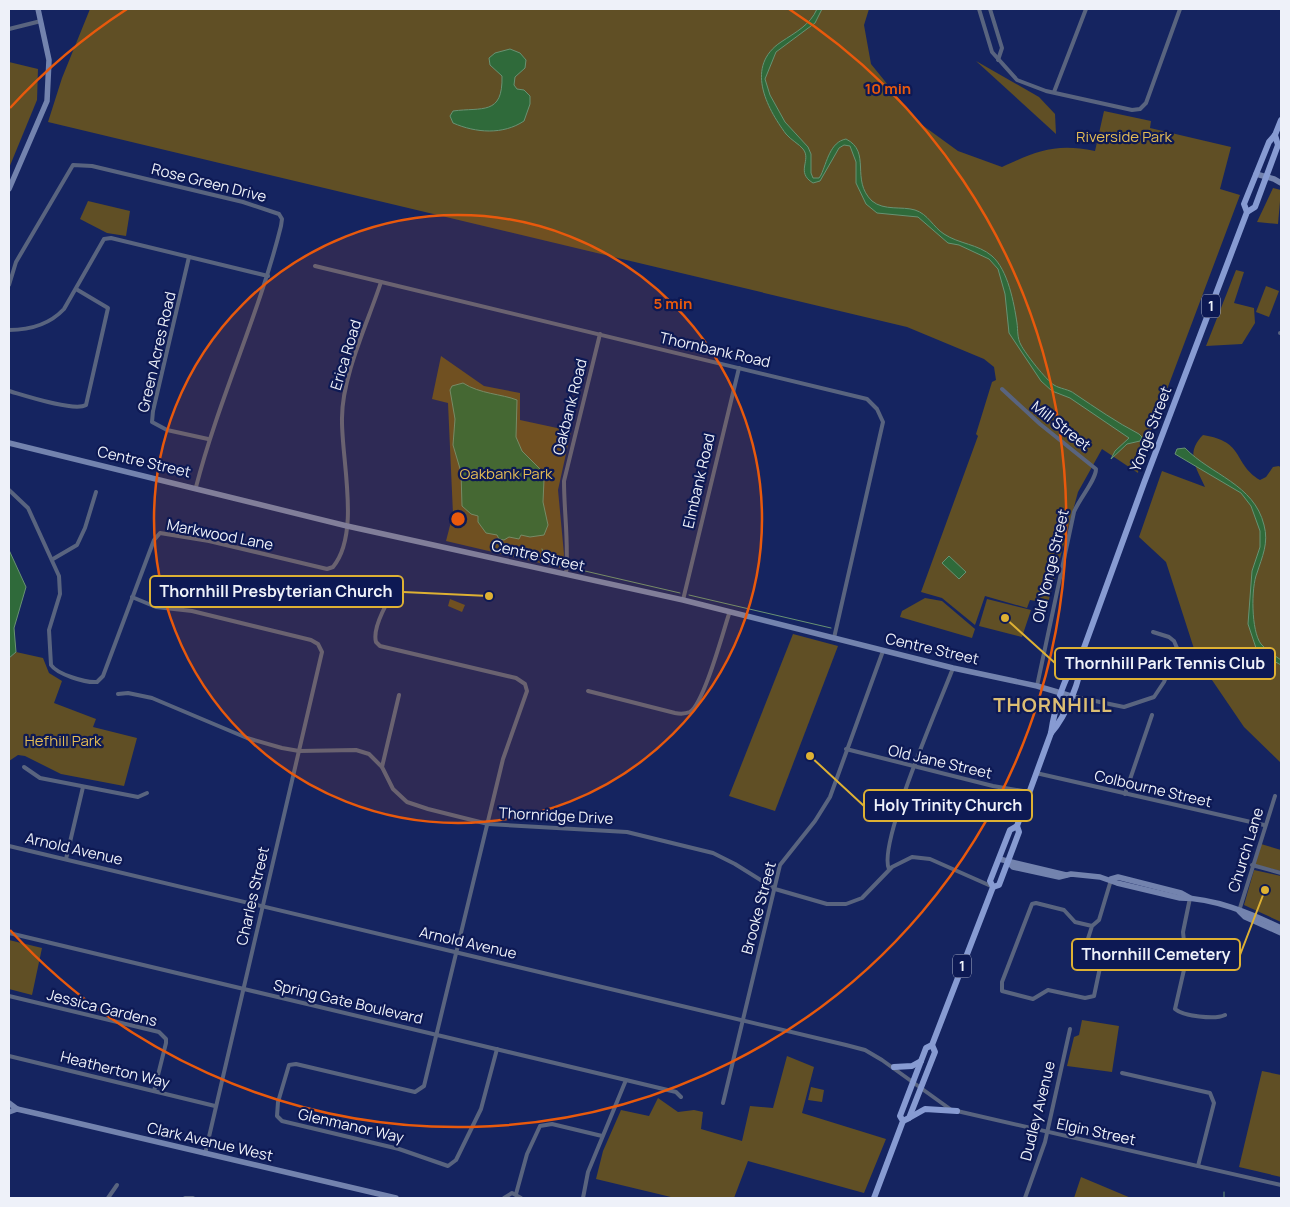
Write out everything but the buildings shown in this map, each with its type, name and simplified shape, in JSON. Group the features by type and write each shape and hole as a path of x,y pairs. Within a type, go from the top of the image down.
{"main road":[{"path":"9,190 47,101 49,60 38,9"},
{"name":"Yonge Street","path":"1247,212 1244,204 1269,142 1276,135 1281,120"},
{"name":"Yonge Street","path":"906,1120 900,1116 926,1048 932,1045 993,887 990,881 1010,830 1016,826 1051,732 1053,718 1062,693 1074,663 1081,656 1144,483 1247,212 1255,207 1278,145 1276,135"},
{"path":"1256,174 1281,183"},
{"path":"1274,179 1281,175"},
{"path":"1248,195 1258,198"},
{"name":"Centre Street","path":"9,443 196,487 347,526 565,576 683,600 729,614 953,668 1037,686 1071,696"},
{"name":"Yonge Street","path":"1051,732 1062,721 1082,666 1081,656"},
{"name":"Yonge Street","path":"993,887 999,885 1008,862 1019,832 1016,826"},
{"path":"999,859 1008,862 1013,867 1059,876 1066,874 1111,880 1180,898 1190,898 1247,912 1281,928"},
{"path":"1239,911 1245,917 1281,933"},
{"name":"Yonge Street","path":"874,1198 921,1089 935,1052 932,1045"},
{"path":"894,1067 912,1066 921,1061"},
{"name":"Clark Avenue West","path":"9,1103 17,1109 396,1198"},
{"path":"9,1112 17,1109"},
{"path":"906,1120 925,1109 957,1111"}],"street":[{"path":"978,9 992,52 1012,76 1023,83 1124,108 1137,109 1147,100 1180,9"},
{"path":"990,9 1002,48 998,60"},
{"path":"1054,92 1086,9"},
{"path":"9,29 41,21"},
{"name":"Rose Green Drive","path":"9,285 16,262 65,174 73,165 79,164 274,211 282,219 268,276 208,439 196,487"},
{"path":"9,330 38,326 56,319 76,289 104,239 111,238 268,276"},
{"name":"Green Acres Road","path":"189,257 152,422 167,430 208,439"},
{"name":"Thornbank Road","path":"314,266 857,395 875,406 883,422 834,638"},
{"name":"Erica Road","path":"347,526 348,498 342,417 344,391 381,282"},
{"path":"9,391 66,405 78,407 86,405 108,308 76,289"},
{"name":"Oakbank Road","path":"565,576 568,549 563,506 564,481 600,334"},
{"name":"Elmbank Road","path":"683,600 739,368"},
{"name":"Mill Street","path":"1002,389 1040,424 1092,465 1096,473 1090,483"},
{"name":"Old Yonge Street","path":"1037,686 1074,512 1079,499 1090,483"},
{"path":"9,490 28,508 53,559 77,545 85,528 96,492"},
{"name":"Markwood Lane","path":"53,559 61,587 49,630 51,664 59,671 87,681 97,682 103,676 154,540 160,533 209,541 328,569 333,568 339,557 347,526"},
{"path":"399,586 390,596 375,634 376,642 380,646 516,678 526,687 502,759 438,1035"},
{"name":"Charles Street","path":"132,597 156,607 209,615 311,640 318,644 322,652 205,1154"},
{"path":"588,691 675,713 681,714 691,711 702,695 729,614"},
{"path":"1071,696 1124,707 1154,697 1164,682 1177,648 1174,640 1153,632"},
{"name":"Brooke Street","path":"723,1103 776,879 784,859 809,828 830,797 883,650"},
{"path":"889,869 886,863 902,796 953,668"},
{"name":"Thornridge Drive","path":"118,694 128,693 152,698 247,738 299,751 362,751 376,758 393,789 407,802 428,809 488,824 627,832 724,858 775,889 821,903 846,904 862,898 889,869 903,860 923,858 993,887"},
{"path":"382,767 399,694"},
{"path":"1125,794 1152,715"},
{"name":"Old Jane Street","path":"846,749 993,786 1029,792"},
{"path":"24,767 40,778 138,797 147,793"},
{"name":"Colbourne Street","path":"1036,773 1264,825"},
{"path":"66,859 83,787"},
{"name":"Church Lane","path":"1239,911 1264,825 1275,796"},
{"name":"Arnold Avenue","path":"9,846 864,1050 894,1067 913,1082"},
{"path":"1252,866 1281,873"},
{"path":"1092,926 1075,922 1064,910 1036,903 1032,904 1002,982 1002,991 1029,998 1048,990 1085,998 1092,997 1096,993 1102,962 1098,954 1087,948 1092,926 1099,920 1111,880"},
{"path":"1190,898 1183,932 1186,961 1175,1009 1214,1019 1225,1015"},
{"name":"Spring Gate Boulevard","path":"9,933 676,1092 681,1097"},
{"name":"Jessica Gardens","path":"9,996 159,1032 166,1039 166,1043 154,1091"},
{"name":"Dudley Avenue","path":"1025,1198 1046,1133 1070,1028"},
{"name":"Glenmanor Way","path":"438,1035 427,1076 421,1090 407,1091 296,1064 290,1065 285,1071 277,1116 282,1121 404,1150 448,1166 456,1160 481,1109 497,1049"},
{"name":"Heatherton Way","path":"9,1056 215,1106"},
{"path":"1122,1074 1210,1093 1214,1103 1198,1166"},
{"path":"583,1198 588,1172 626,1080"},
{"name":"Elgin Street","path":"913,1082 946,1107 957,1111 1046,1133 1281,1185"},
{"path":"516,1194 527,1154 540,1126 552,1124 602,1136"},
{"path":"108,1198 117,1185"},
{"path":"504,1198 510,1194 516,1194 521,1198"},
{"path":"185,1198 193,1198"}],"green space":[{"name":"Riverside Park","path":"90,9 869,9 864,25 871,64 918,122 958,151 1002,167 1036,153 1057,148 1095,151 1104,111 1151,121 1150,128 1231,147 1220,189 1240,195 1139,464 1138,473 1102,449 1078,492 1048,603 1030,600 1027,608 985,596 975,625 942,598 921,592 978,436 976,434 992,382 996,380 994,367 984,359 907,327 48,122 62,78"},
{"path":"976,61 1039,97 1055,114 1056,134"},
{"path":"9,62 38,69 37,100 9,168"},
{"path":"1273,188 1281,190 1278,224 1257,222"},
{"path":"88,201 130,211 126,236 107,233 80,219"},
{"path":"1236,270 1244,272 1234,303 1254,308 1255,323 1242,344 1206,346"},
{"path":"1266,286 1279,291 1269,317 1256,312"},
{"name":"Oakbank Park","path":"441,356 484,386 520,393 520,420 571,431 558,490 564,554 562,568 446,541 453,514 448,403 432,399"},
{"path":"1203,435 1217,438 1233,448 1245,467 1260,480 1266,477 1273,467 1279,466 1281,468 1281,763 1244,727 1197,658 1166,562 1139,537 1162,471 1205,487 1196,467 1193,454 1194,448"},
{"path":"925,598 942,601 975,629 972,638 900,617 902,611"},
{"path":"450,599 465,605 462,612 448,606"},
{"path":"987,599 1031,610 1022,637 979,626"},
{"path":"793,634 838,646 775,811 729,796"},
{"name":"Hefhill Park","path":"16,652 43,658 49,673 62,681 54,703 96,719 93,727 137,738 124,786 61,774 25,756 18,755 9,761 9,658"},
{"path":"1261,844 1281,850 1281,871 1255,865"},
{"path":"1254,870 1281,876 1281,922 1244,905"},
{"path":"9,940 42,948 32,995 9,989"},
{"path":"1082,1020 1119,1026 1112,1072 1067,1066 1074,1037 1079,1035"},
{"path":"787,1056 814,1067 802,1113 886,1139 864,1193 748,1161 734,1198 675,1198 596,1179 603,1151 621,1110 649,1116 658,1098 678,1112 694,1110 703,1112 701,1129 742,1141 750,1106 773,1108"},
{"path":"1262,1071 1281,1075 1281,1177 1239,1167"},
{"path":"811,1087 824,1090 822,1102 808,1100"},
{"path":"1081,1177 1131,1198 1074,1198"}],"shaded area":[{"path":"817,9 822,9 815,23 776,52 765,79 770,95 785,122 808,147 811,154 811,173 813,178 819,178 836,144 846,139 854,145 860,159 862,184 872,201 882,206 920,212 944,234 981,249 992,256 998,262 1009,287 1020,342 1036,366 1054,385 1073,392 1114,420 1139,434 1142,437 1140,441 1127,444 1111,459 1115,451 1129,438 1070,398 1052,391 1041,381 1009,333 1005,294 998,269 989,259 959,245 948,243 918,217 877,213 866,204 856,183 856,162 850,146 844,145 839,148 820,181 813,183 805,175 805,153 786,134 772,112 762,87 761,75 764,63 770,52 811,20"},
{"path":"510,49 520,53 526,60 525,68 515,77 514,85 517,89 524,90 530,96 530,104 524,121 507,129 489,131 471,129 453,123 450,116 453,111 482,109 495,104 499,98 502,76 490,65 489,58 495,53"},
{"path":"463,383 484,392 517,400 516,437 522,451 540,469 544,480 543,502 548,525 544,535 530,537 521,535 519,539 509,537 504,540 499,539 497,535 486,533 478,522 478,516 471,514 462,506 461,472 453,445 455,419 450,390 452,386"},
{"path":"1185,448 1241,490 1251,499 1259,511 1266,538 1254,588 1253,609 1255,629 1261,644 1281,660 1281,665 1256,648 1248,624 1252,571 1260,547 1260,531 1251,506 1241,493 1175,454 1177,449"},
{"path":"9,550 26,587 14,628 16,652 9,658"},
{"path":"949,556 966,572 959,579 942,563"}],"waterway":[{"path":"542,549 546,561 560,565"},
{"path":"572,568 680,593"},
{"path":"689,595 831,628"},
{"path":"1224,1192 1224,1198"}],"place":[{"name":"Thornhill Presbyterian Church","path":"489,596"},
{"name":"Thornhill Park Tennis Club","path":"1005,618"},
{"name":"Holy Trinity Church","path":"810,756"},
{"name":"Thornhill Cemetery","path":"1265,890"}],"district":[{"name":"THORNHILL","path":"1053,705"}]}
